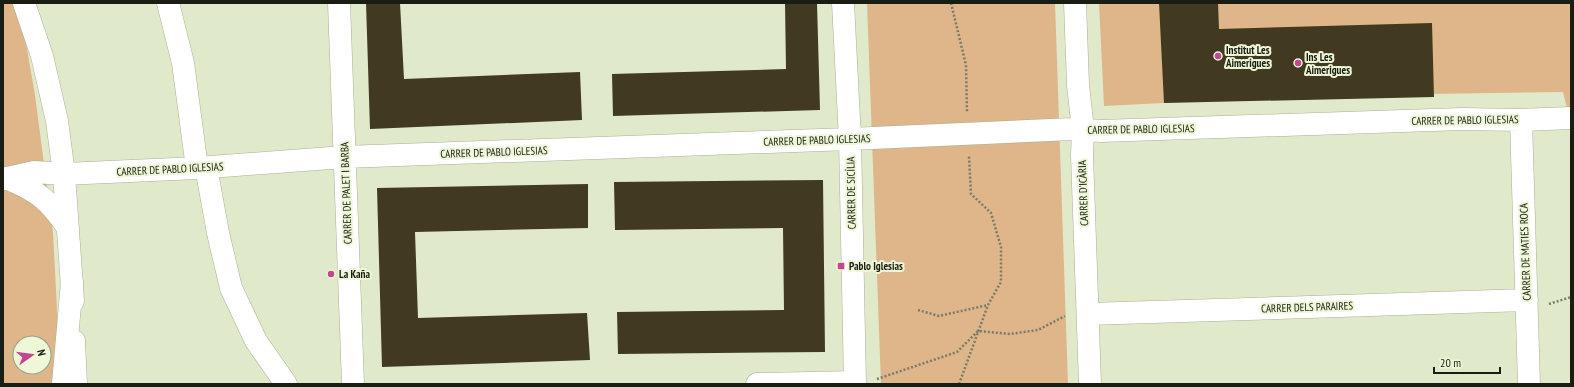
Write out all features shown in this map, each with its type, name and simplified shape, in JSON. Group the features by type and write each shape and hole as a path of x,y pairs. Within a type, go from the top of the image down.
{"main road":[{"path":"24,3 42,56"},
{"path":"32,3 42,56 57,120 64,174 72,282 76,384"},
{"path":"168,3 183,63 202,167 231,288 256,340 286,384"},
{"name":"CARRER DE PALET I BARBA","path":"338,3 353,384"},
{"name":"CARRER DE SICÍLIA","path":"843,3 850,139 855,383"},
{"name":"CARRER D'ICÀRIA","path":"1075,3 1078,85 1083,130 1082,155 1090,384"},
{"name":"CARRER DE PABLO IGLESIAS","path":"5,178 34,172 64,174 202,167 344,157 850,139 1073,129 1083,130 1462,119 1521,120 1571,118"},
{"name":"CARRER DE MATIES ROCA","path":"1521,120 1529,384"},
{"path":"5,178 28,187 47,201 68,228"},
{"path":"63,384 72,282"},
{"name":"CARRER DELS PARAIRES","path":"1088,314 1526,300"},
{"path":"757,384 855,383"}],"path":[{"path":"952,3 966,65 971,194 991,213 1001,247 1001,282 988,305 959,384"},
{"path":"918,310 939,316 988,305"},
{"path":"855,383 881,379 956,352 978,331 1010,334 1038,330 1065,316 1088,314"}],"shaded area":[{"path":"3,3 19,3 35,95 53,233 61,384 3,384"},
{"path":"867,3 1055,3 1068,384 881,384"},
{"path":"1099,3 1571,3 1571,124 1563,92 1301,96 1104,106"}],"building":[{"path":"366,3 400,3 404,79 580,72 582,120 370,129"},
{"path":"785,3 817,3 820,110 613,116 612,74 786,69"},
{"name":"Ins Les Aimerigues","path":"1159,3 1218,3 1219,29 1432,23 1434,97 1164,103"},
{"path":"823,180 825,352 618,354 617,312 784,310 783,228 615,230 614,182"},
{"path":"588,184 588,228 415,232 418,318 587,313 590,360 382,367 377,188"}],"place":[{"name":"Institut Les Aimerigues","path":"1218,56"},
{"name":"Ins Les Aimerigues","path":"1298,63"},
{"name":"Pablo Iglesias","path":"841,266"},
{"name":"La Kaña","path":"331,274"}]}
